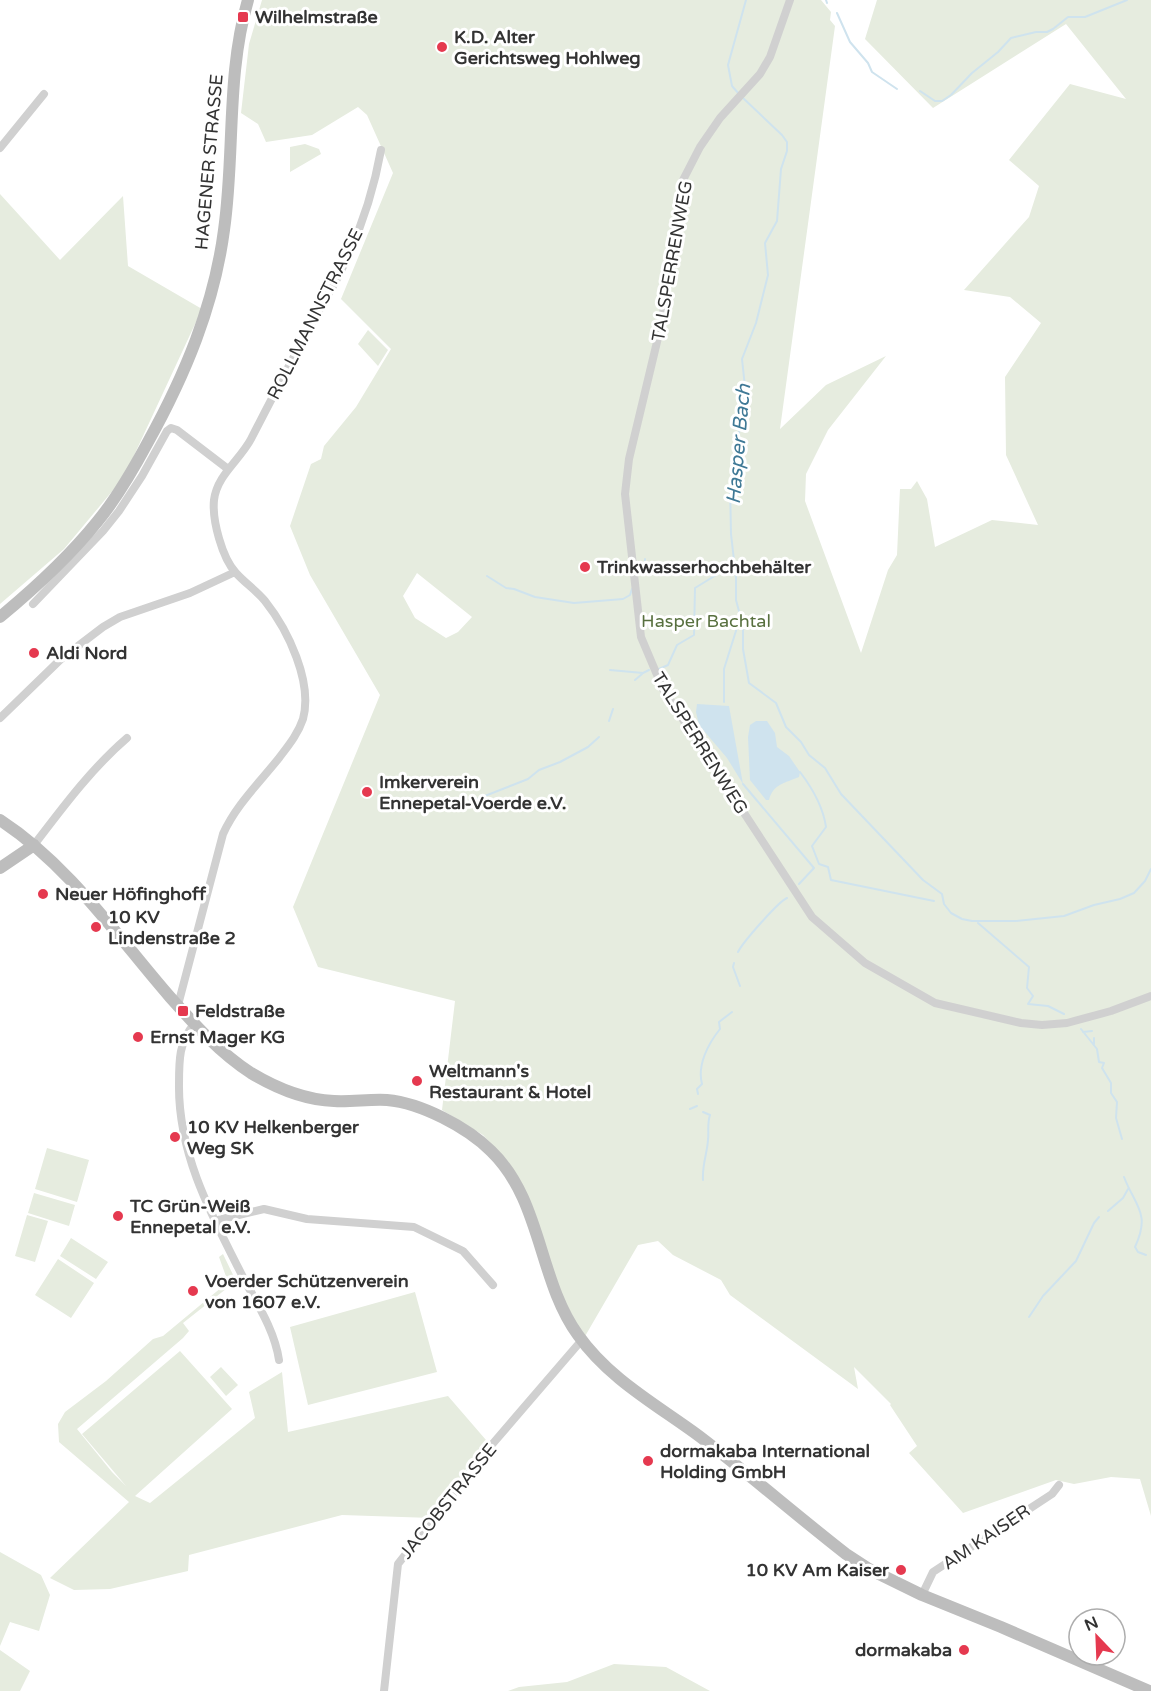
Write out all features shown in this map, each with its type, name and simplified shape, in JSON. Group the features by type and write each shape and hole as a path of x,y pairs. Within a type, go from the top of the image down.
{"main road":[{"name":"HAGENER STRASSE","path":"0,617 73,550 104,513 128,479 154,432 178,385 198,337 213,290 224,230 235,68 248,0"},
{"path":"0,820 34,845 64,873 194,1024 237,1064 255,1076 294,1093 325,1101 403,1102 443,1119 481,1142 505,1167 522,1197 563,1311 581,1341 611,1372 699,1437 846,1554 869,1569 922,1595 1149,1691"},
{"path":"3,865 20,846 19,834"},
{"path":"3,865 34,845"}],"street":[{"name":"TALSPERRENWEG","path":"790,0 770,57 760,74 720,118 700,147 683,180 662,321 629,459 625,495 641,637 656,674 676,709 812,917 866,963 935,1003 980,1015 1032,1024 1067,1023 1111,1011 1151,996"},
{"path":"0,148 44,94"},
{"name":"ROLLMANNSTRASSE","path":"228,469 246,449 339,276 366,214 381,150"},
{"path":"33,604 103,531 119,511 142,476 166,431 171,428 177,430 228,469 219,483 214,507 220,542 235,572 260,595 275,615 293,650 303,677 306,706 291,743 234,814 223,834 178,1005"},
{"path":"0,718 61,660 103,627 120,617 190,593 235,572"},
{"path":"34,845 80,786 127,738"},
{"path":"194,1024 184,1036 179,1062 179,1112 184,1142 214,1221 277,1347 279,1360"},
{"path":"214,1221 264,1209 307,1219 414,1227 463,1251 494,1285"},
{"name":"JACOBSTRASSE","path":"384,1691 398,1564 489,1448 581,1341"},
{"name":"AM KAISER","path":"922,1595 933,1572 1052,1494 1059,1485"}],"green space":[{"name":"Hasper Bachtal","path":"262,0 821,0 831,12 830,20 835,26 780,429 826,385 886,356 828,430 806,474 805,501 861,653 888,570 897,555 900,489 911,489 917,481 927,499 935,547 992,520 1038,525 1006,455 1005,377 1041,323 1010,297 964,290 1029,217 1039,186 1009,160 1070,84 1126,99 1066,24 933,108 865,39 877,0 1151,0 1151,1516 1140,1479 1111,1477 1074,1484 1056,1480 963,1513 909,1453 917,1446 891,1404 854,1367 858,1389 730,1295 721,1280 673,1255 658,1241 638,1245 584,1338 557,1289 509,1163 483,1135 442,1110 455,1001 318,967 293,907 380,695 310,575 290,526 311,464 321,459 324,446 356,407 391,349 341,299 393,173 367,115 358,107 312,135 266,142 258,124 241,113 249,44","holes":["417,573 472,617 458,632 446,638 415,618 403,596"]},
{"path":"305,144 319,149 321,154 290,172 290,147"},
{"path":"0,194 60,260 123,196 128,266 202,309 124,477 64,549 0,604"},
{"path":"368,330 388,350 378,366 358,344"},
{"path":"47,1148 89,1160 77,1202 35,1189"},
{"path":"34,1193 75,1205 69,1226 28,1213"},
{"path":"27,1215 48,1221 35,1262 15,1256"},
{"path":"71,1238 108,1262 96,1279 60,1256"},
{"path":"223,1254 236,1281 183,1323 189,1331 183,1338 77,1429 126,1486 82,1434 180,1351 232,1409 135,1496 150,1503 255,1418 249,1392 282,1372 288,1432 448,1396 486,1440 432,1518 342,1515 189,1555 188,1571 110,1589 74,1590 50,1578 129,1502 59,1442 58,1424 65,1412 106,1381 153,1339 163,1336 228,1282 219,1257"},
{"path":"58,1259 94,1283 71,1318 35,1295"},
{"path":"415,1292 437,1372 308,1405 290,1327"},
{"path":"221,1367 238,1385 226,1396 210,1377"},
{"path":"0,1552 41,1575 50,1595 39,1631 10,1622 0,1646"},
{"path":"0,1650 30,1671 20,1691 0,1691"},
{"path":"614,1664 666,1667 710,1691 508,1691 519,1687 567,1682"}],"water":[{"path":"697,704 729,706 743,784 727,758 699,725"},
{"path":"756,721 767,721 775,733 777,747 789,756 800,772 799,777 773,790 769,800 766,800 750,780 748,737 750,725"}],"waterway":[{"name":"Hasper Bach","path":"739,94 732,86 728,65 746,0"},
{"path":"920,91 935,101 942,101 1011,38 1036,32 1047,32 1068,17 1085,17 1127,0"},
{"path":"837,13 850,42 868,63 872,72 897,89"},
{"name":"Hasper Bach","path":"743,98 787,142 787,151 781,169 777,221 765,243 768,275 756,323 742,359 745,387 730,485 736,600 743,626 743,649 749,683 776,703 786,727 801,742 809,755 825,768 841,794 923,880 942,894 944,904 951,913 962,919 1015,921 1064,916 1134,893 1145,881 1151,869"},
{"path":"645,559 645,572"},
{"path":"659,669 668,665 677,645 694,635 695,588 734,564"},
{"path":"487,576 506,588 535,597 574,603 623,599 630,595 632,589"},
{"path":"724,702 724,669 740,618"},
{"path":"610,670 643,673 649,670"},
{"path":"635,680 642,674"},
{"path":"609,721 613,709"},
{"path":"472,801 528,779 539,770 588,747 599,737"},
{"path":"800,772 820,805 826,827 812,846 819,864 828,867 831,880 934,901"},
{"path":"743,784 814,868 799,884"},
{"path":"738,952 761,923 787,898"},
{"path":"978,923 1029,967 1027,988 1033,996 1028,1004 1048,1006 1064,1014"},
{"path":"734,963 733,967 740,986"},
{"path":"698,1094 697,1089 702,1084 702,1062 711,1041 720,1029 719,1022 732,1012"},
{"path":"1081,1029 1097,1049 1099,1062 1104,1063 1102,1068 1111,1083 1111,1093 1117,1102 1116,1118 1122,1139"},
{"path":"1083,1032 1092,1031"},
{"path":"1094,1038 1094,1044"},
{"path":"690,1109 697,1106"},
{"path":"703,1112 710,1115 703,1180"},
{"path":"1124,1177 1140,1210 1142,1226 1135,1247 1138,1252 1146,1255"},
{"path":"1108,1211 1123,1198 1128,1189"},
{"path":"1029,1317 1043,1296 1076,1261 1099,1217"}],"place":[{"name":"Wilhelmstraße","path":"243,17"},
{"name":"K.D. Alter Gerichtsweg Hohlweg","path":"442,47"},
{"name":"Trinkwasserhochbehälter","path":"585,567"},
{"name":"Aldi Nord","path":"34,653"},
{"name":"Imkerverein Ennepetal-Voerde e.V.","path":"367,792"},
{"name":"Neuer Höfinghoff","path":"43,894"},
{"name":"10 KV Lindenstraße 2","path":"96,927"},
{"name":"Feldstraße","path":"183,1011"},
{"name":"Ernst Mager KG","path":"138,1037"},
{"name":"Weltmann's Restaurant & Hotel","path":"417,1081"},
{"name":"10 KV Helkenberger Weg SK","path":"175,1137"},
{"name":"TC Grün-Weiß Ennepetal e.V.","path":"118,1216"},
{"name":"Voerder Schützenverein von 1607 e.V.","path":"193,1291"},
{"name":"dormakaba International Holding GmbH","path":"648,1461"},
{"name":"10 KV Am Kaiser","path":"901,1570"},
{"name":"dormakaba","path":"964,1650"}]}
